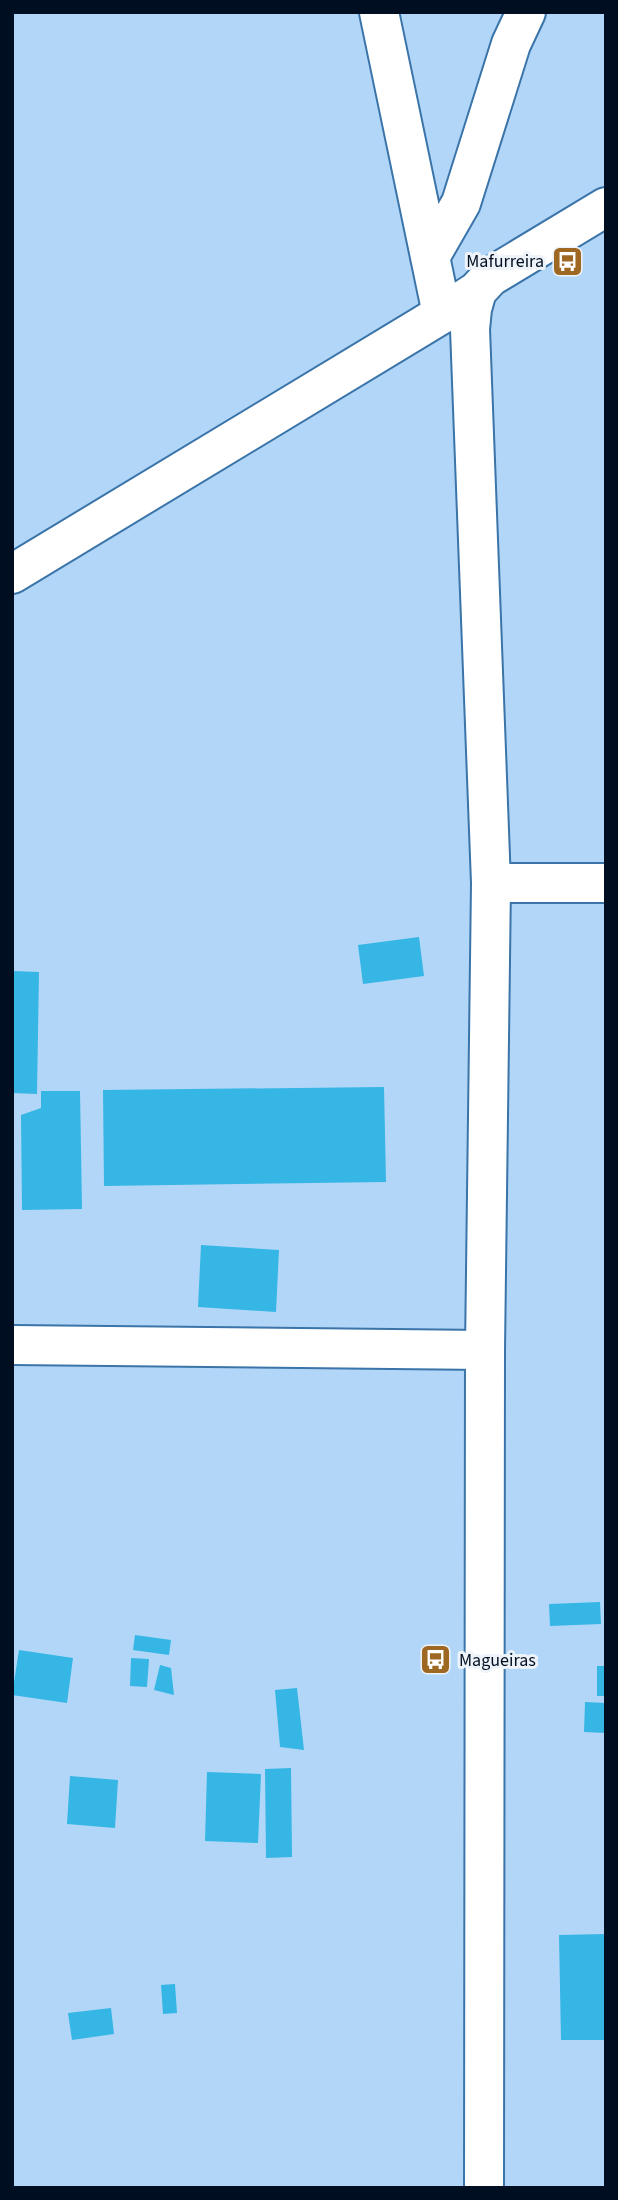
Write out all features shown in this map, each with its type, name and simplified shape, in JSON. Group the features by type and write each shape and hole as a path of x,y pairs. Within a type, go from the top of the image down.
{"main road":[{"path":"379,12 442,314"},
{"path":"430,257 461,203 511,44 526,12"},
{"path":"12,574 442,314 477,291 490,277 606,208"},
{"path":"477,291 472,309 471,329 491,883 485,1350 484,2188"},
{"path":"491,883 606,883"},
{"path":"12,1345 485,1350"}],"building":[{"path":"419,937 424,976 363,984 358,945"},
{"path":"12,971 39,972 37,1094 12,1093"},
{"path":"384,1087 386,1182 104,1186 103,1090"},
{"path":"41,1091 80,1091 82,1209 22,1210 21,1115 41,1108"},
{"path":"201,1245 279,1250 276,1312 198,1307"},
{"path":"600,1602 601,1624 550,1626 549,1604"},
{"path":"135,1635 171,1640 169,1655 133,1650"},
{"path":"19,1650 73,1658 67,1703 12,1695"},
{"path":"131,1658 149,1659 147,1687 130,1686"},
{"path":"160,1665 171,1668 174,1695 154,1690"},
{"path":"597,1666 606,1666 606,1696 597,1696"},
{"path":"297,1688 304,1750 280,1747 275,1690"},
{"path":"585,1702 606,1703 606,1733 584,1732"},
{"path":"291,1768 292,1857 266,1858 265,1769"},
{"path":"207,1772 261,1774 258,1843 205,1841"},
{"path":"70,1776 118,1780 115,1828 67,1824"},
{"path":"606,1934 606,2040 561,2040 559,1935"},
{"path":"175,1984 177,2013 163,2014 161,1985"},
{"path":"111,2008 114,2034 72,2040 68,2013"}],"place":[{"name":"Mafurreira","path":"567,261"},
{"name":"Magueiras","path":"436,1660"}]}
